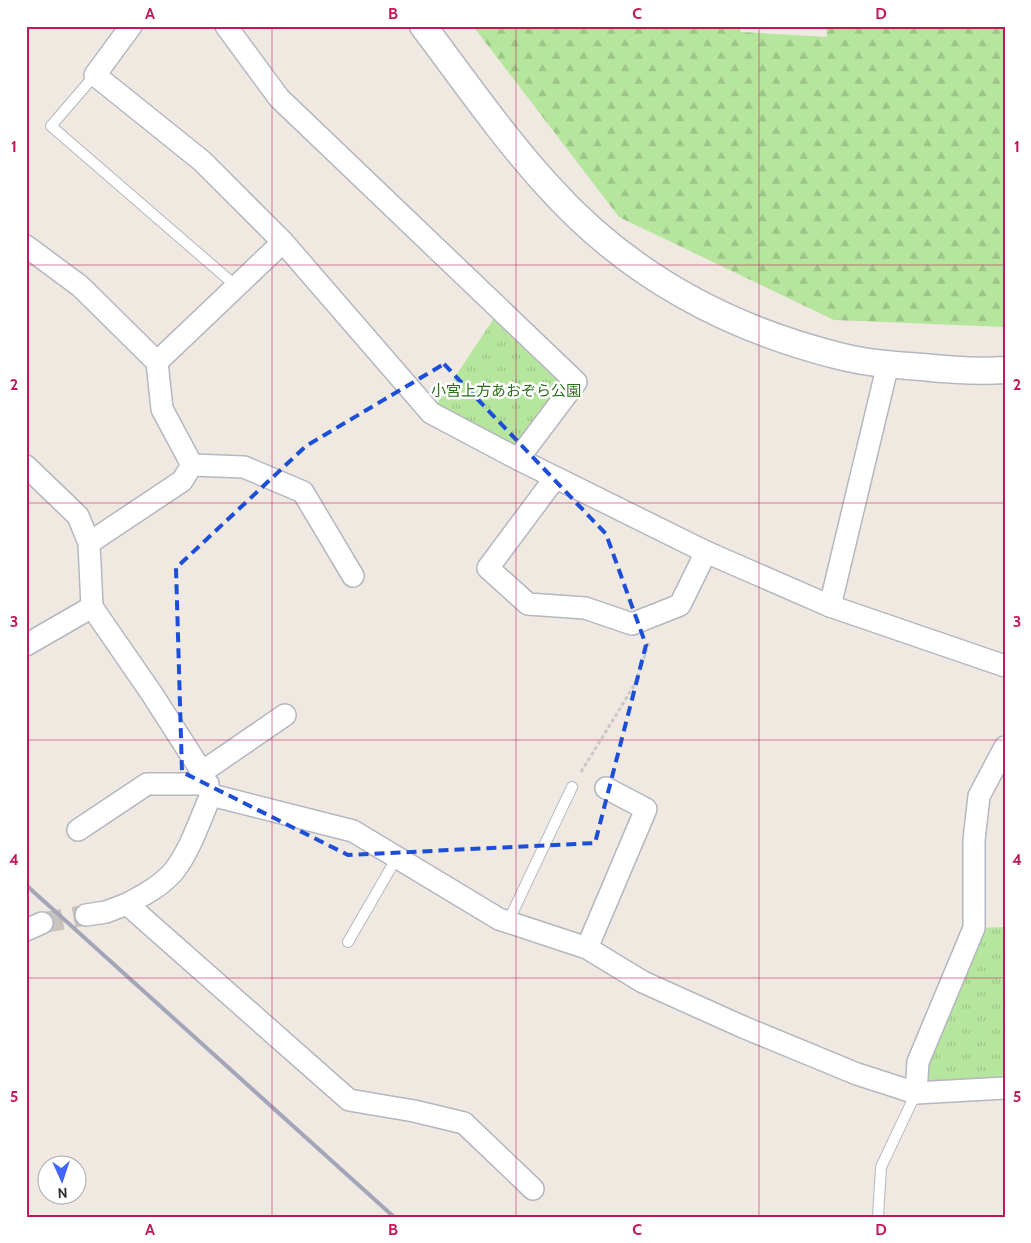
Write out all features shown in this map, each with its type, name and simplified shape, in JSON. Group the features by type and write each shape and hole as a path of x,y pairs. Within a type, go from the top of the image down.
{"street":[{"path":"130,26 95,75 202,161 283,242 431,412 518,459 706,552 830,606 1005,666"},
{"path":"226,26 279,98 576,382 518,459"},
{"path":"423,26 549,188 576,215 634,263 688,298 731,320 765,334 840,357 888,364 974,372 1005,370"},
{"path":"157,362 283,242"},
{"path":"26,246 80,286 157,362 162,410 192,465"},
{"path":"830,606 888,364"},
{"path":"89,543 182,481 192,465"},
{"path":"192,465 244,467 303,492 354,576"},
{"path":"26,466 78,516 89,543 92,607 152,694 207,783"},
{"path":"556,478 488,568 528,604 585,608 632,624 680,605 706,552"},
{"path":"26,645 92,607"},
{"path":"86,915 106,912 127,904 153,890 174,871 186,851 207,783 285,716"},
{"path":"916,1093 918,1062 974,928 974,840 979,796 1005,747"},
{"path":"78,830 147,784 207,783 352,831 499,919 587,948 643,982 743,1027 857,1074 916,1093 1005,1088"},
{"path":"587,948 646,809 606,788"},
{"path":"127,904 349,1100 414,1111 464,1123 533,1188"}],"lane":[{"path":"95,75 51,126 236,286"},
{"path":"508,922 572,787"},
{"path":"348,942 396,859"},
{"path":"878,1217 881,1167 916,1093"}],"path":[{"path":"572,787 635,684 661,612"}],"highlighted area":[{"path":"444,364 606,534 646,645 595,843 348,855 182,772 176,568 306,446"}],"green space":[{"path":"473,26 739,26 741,32 827,37 826,26 1005,26 1005,327 834,320 619,217"},
{"name":"小宮上方あおぞら公園","path":"500,309 576,382 518,459 431,413"},
{"path":"1005,927 1005,1086 916,1093 974,928"}],"tunnel":[{"path":"42,923 86,915"}],"railway":[{"path":"26,885 394,1217"}]}
